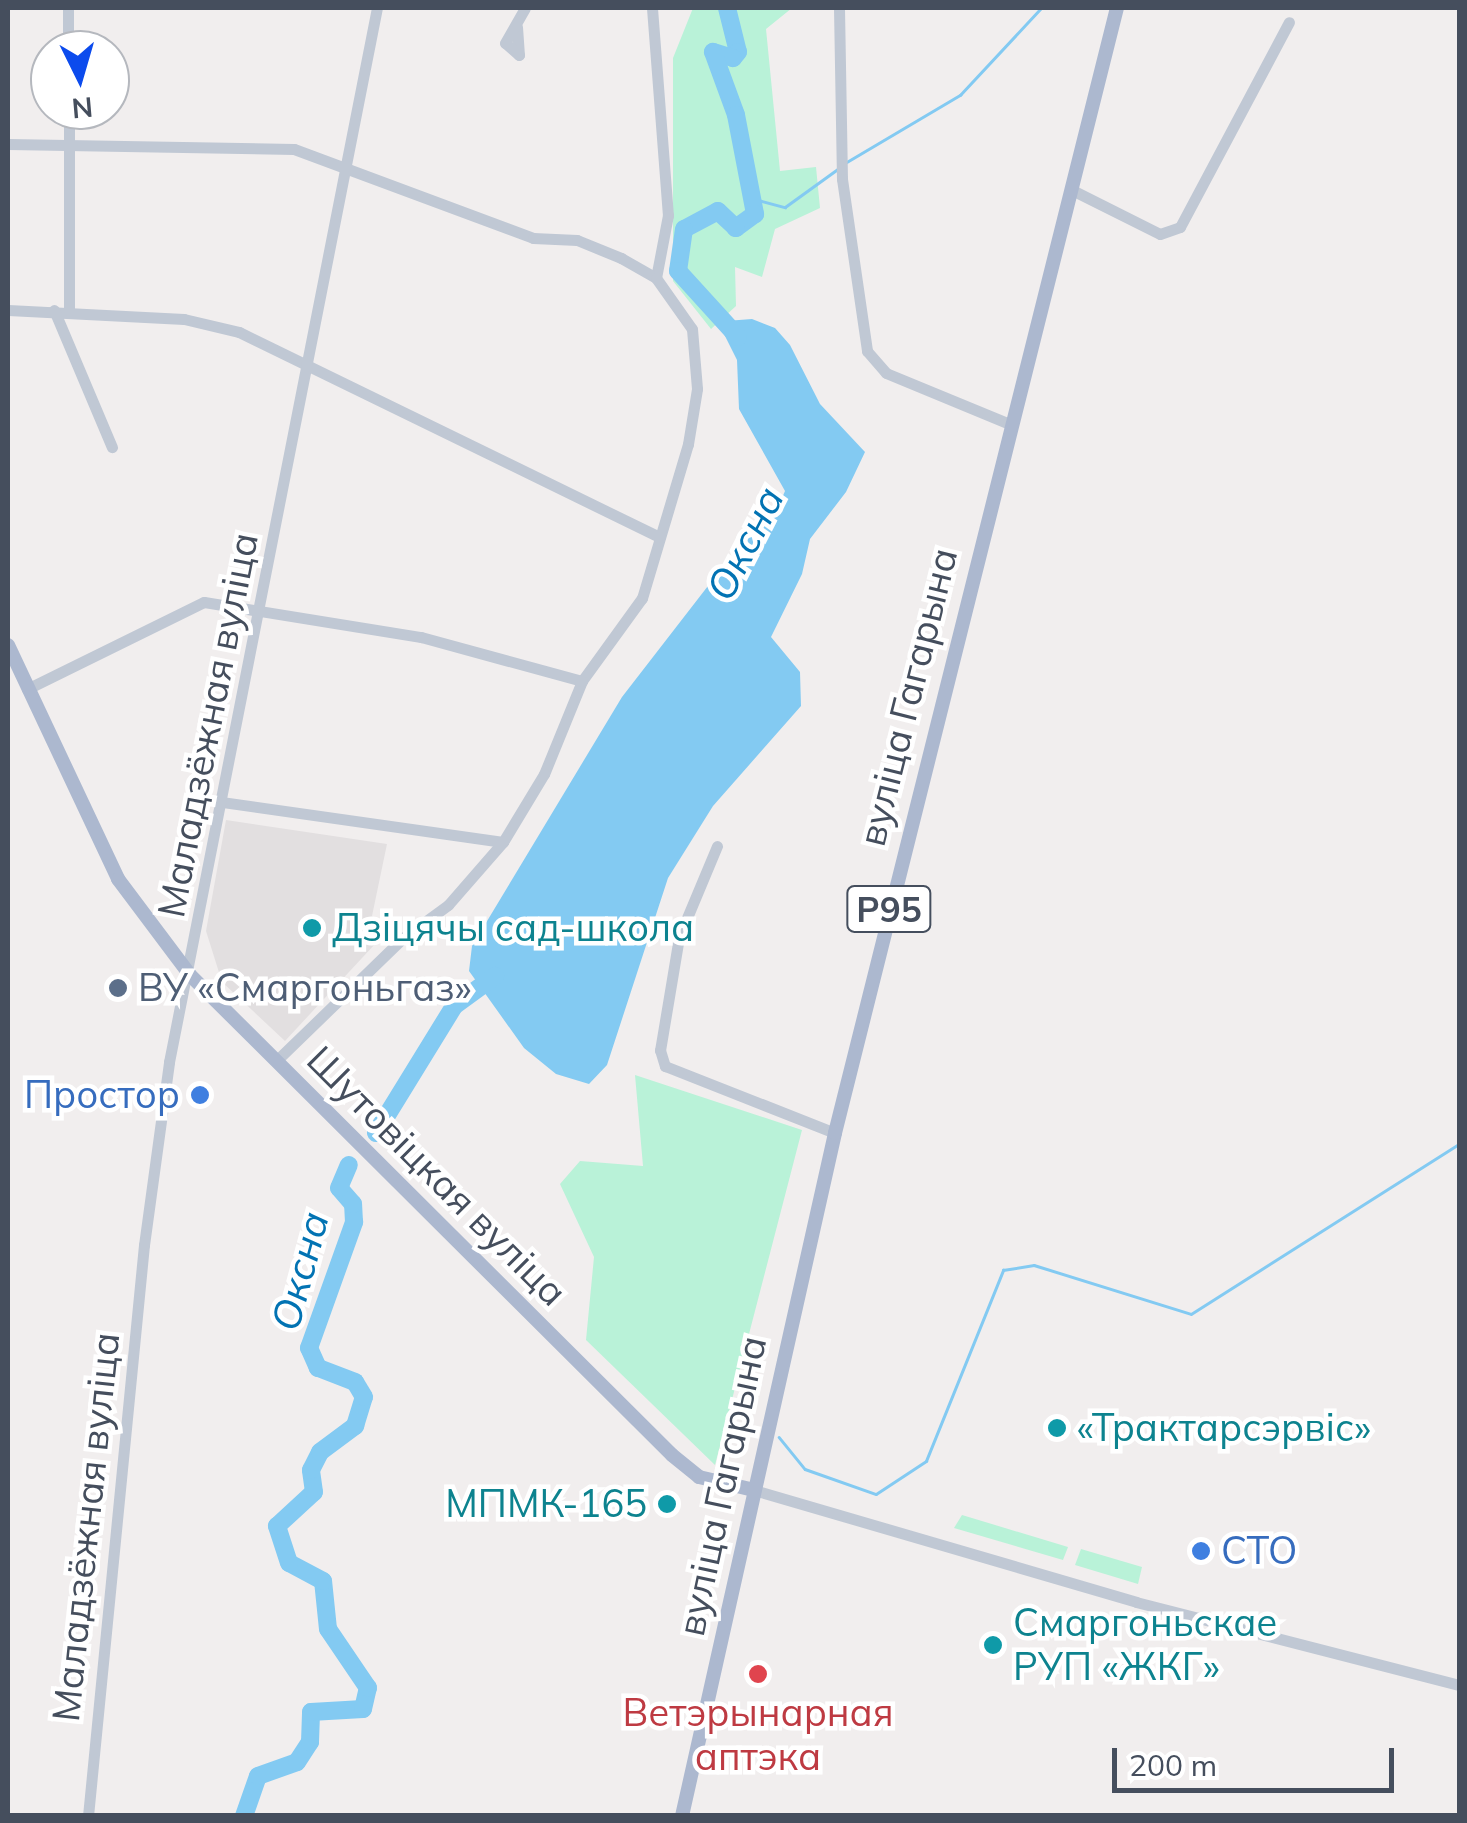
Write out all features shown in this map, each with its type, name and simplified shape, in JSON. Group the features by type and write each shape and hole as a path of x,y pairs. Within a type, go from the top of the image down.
{"main road":[{"name":"вуліца Гагарына","path":"682,1816 835,1133 1010,424 1118,8"},
{"name":"Шутовіцкая вуліца","path":"8,646 118,879 190,975 672,1455 699,1477 754,1490"}],"street":[{"name":"Маладзёжная вуліца","path":"88,1816 146,1227 169,1062 190,975 349,169 377,8"},
{"path":"517,27 525,8"},
{"path":"652,8 668,215 656,278"},
{"path":"839,8 842,178 859,314 875,363 1010,424"},
{"path":"1072,190 1160,234 1180,227 1289,22"},
{"path":"69,310 70,130"},
{"path":"8,144 294,148 533,238 577,240 656,278 692,330 698,351 688,444 642,598 582,681 544,774 503,842 448,905 403,938 276,1061"},
{"path":"8,310 69,310 212,324 308,363 658,536"},
{"path":"54,310 112,448"},
{"path":"27,689 187,607 204,602 421,637 582,681"},
{"path":"224,802 503,842"},
{"path":"717,846 679,937 660,1050 665,1066 835,1133"},
{"path":"754,1490 1152,1606 1460,1685"}],"shaded area":[{"path":"226,820 387,844 372,916 388,930 285,1041 222,982 206,931"}],"green space":[{"path":"693,8 792,8 766,29 780,171 816,167 820,208 775,229 762,277 735,267 736,306 711,329 673,281 673,58"},
{"path":"635,1075 802,1130 715,1465 586,1340 594,1257 560,1184 580,1161 643,1166"},
{"path":"962,1515 1068,1547 1063,1560 954,1528"},
{"path":"1081,1549 1142,1567 1138,1584 1075,1565"}],"water":[{"path":"752,319 775,328 790,345 820,404 865,452 846,492 810,539 802,574 771,637 800,672 801,706 713,806 668,878 607,1065 589,1084 556,1074 524,1048 469,971 472,946 622,697 742,542 776,512 785,491 739,409 737,360 723,332 726,321"}],"waterway":[{"name":"Оксна","path":"727,8 738,52 733,58 713,52 736,115 755,214 736,228 718,211 684,229 678,271 738,337"},
{"path":"845,163 960,95 1041,8"},
{"path":"758,200 785,207 839,168"},
{"name":"Оксна","path":"376,1133 454,1006 495,976"},
{"path":"779,1437 805,1469 876,1494 926,1461 1003,1270 1034,1265 1191,1314 1460,1143"},
{"name":"Оксна","path":"244,1816 258,1776 297,1762 310,1742 311,1712 363,1709 368,1688 328,1629 323,1581 289,1563 277,1526 314,1492 311,1470 320,1452 355,1426 364,1397 355,1382 318,1368 309,1348 354,1222 353,1204 339,1188 349,1165"}],"place":[{"name":"Дзіцячы сад-школа","path":"312,928"},
{"name":"ВУ «Смаргоньгаз»","path":"118,988"},
{"name":"Простор","path":"200,1095"},
{"name":"«Трактарсэрвіс»","path":"1057,1428"},
{"name":"МПМК-165","path":"667,1504"},
{"name":"СТО","path":"1201,1551"},
{"name":"Смаргоньскае РУП «ЖКГ»","path":"993,1645"},
{"name":"Ветэрынарная аптэка","path":"758,1674"}]}
